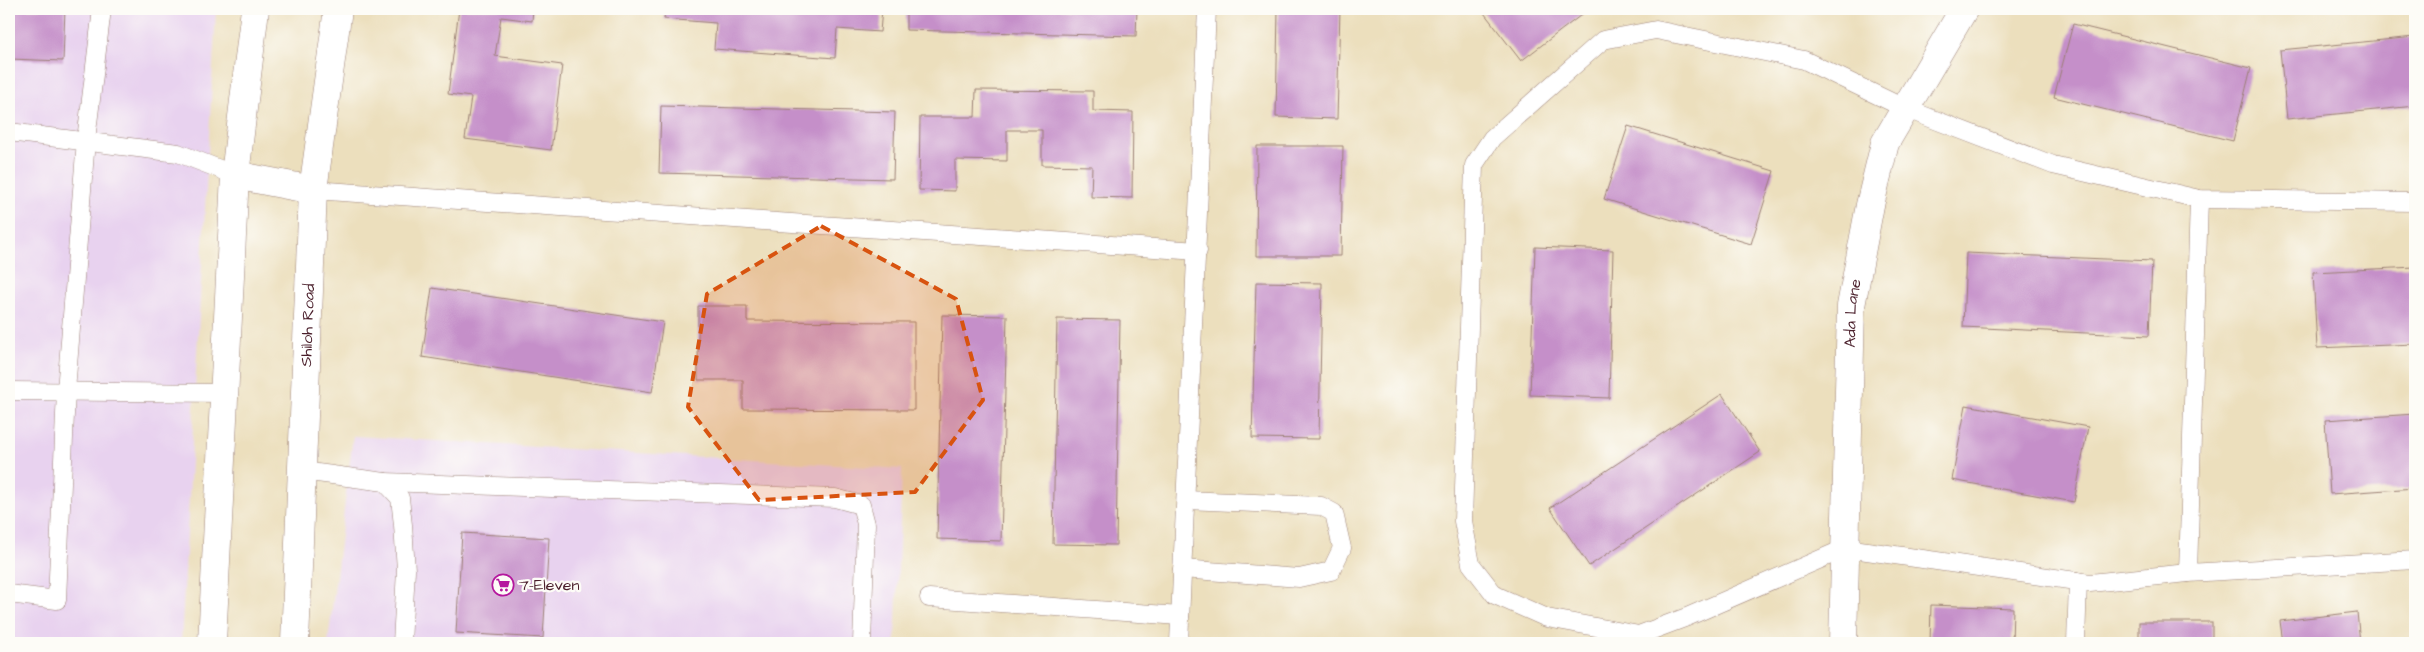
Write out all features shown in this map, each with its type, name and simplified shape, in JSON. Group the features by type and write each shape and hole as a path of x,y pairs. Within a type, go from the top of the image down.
{"main road":[{"path":"212,643 235,175 255,9"},
{"name":"Shiloh Road","path":"295,643 313,190 338,9"},
{"name":"Ada Lane","path":"1843,643 1851,306 1870,204 1885,143 1964,9"},
{"path":"235,175 313,190"}],"lane":[{"path":"9,594 57,600 66,391 86,140 102,9"},
{"path":"1179,643 1198,251 1207,9"},
{"path":"2415,202 2200,199 2053,165 1904,108 1804,60 1656,30 1603,40 1492,138 1474,165 1463,521 1471,564 1495,595 1547,618 1639,635 1846,548 2090,583 2188,573 2415,560"},
{"path":"9,132 86,140 178,153 235,175"},
{"path":"313,190 1198,251"},
{"path":"2188,573 2200,199"},
{"path":"9,391 224,393"},
{"path":"302,471 385,482 835,498 861,505 866,524 862,643"},
{"path":"385,482 400,498 403,525 406,570 402,643"},
{"path":"1182,568 1299,578 1332,572 1342,548 1334,513 1322,506 1186,500"},
{"path":"2076,643 2078,581"},
{"path":"929,598 1180,616"}],"highlighted area":[{"path":"821,226 956,299 983,400 915,492 759,500 688,407 707,294"}],"shaded area":[{"path":"9,9 216,9 181,643 9,643"},
{"path":"353,436 902,469 895,643 328,643"}],"building":[{"path":"9,9 65,9 63,61 9,59"},
{"path":"459,9 533,9 532,21 501,17 495,56 562,65 551,150 465,139 471,97 448,94"},
{"path":"665,9 882,9 880,32 837,29 835,58 714,49 716,23 664,19"},
{"path":"906,9 1137,9 1136,36 906,30"},
{"path":"1278,9 1340,9 1337,119 1276,117"},
{"path":"1481,9 1589,9 1521,61"},
{"path":"2073,24 2251,68 2233,141 2054,97"},
{"path":"2415,37 2415,106 2287,119 2280,50"},
{"path":"976,90 1093,91 1093,111 1133,112 1132,198 1091,197 1092,166 1042,165 1042,130 1007,130 1007,161 955,160 955,191 919,190 920,117 975,117"},
{"path":"661,106 895,112 893,179 659,173"},
{"path":"1628,126 1774,171 1751,244 1604,199"},
{"path":"1257,146 1343,146 1341,256 1256,256"},
{"path":"1535,247 1613,250 1609,398 1530,395"},
{"path":"1966,253 2152,261 2149,336 1963,327"},
{"path":"2415,267 2415,344 2317,348 2313,272"},
{"path":"1256,282 1322,283 1319,439 1252,438"},
{"path":"432,288 663,322 652,392 422,357"},
{"path":"698,306 747,306 747,321 914,322 914,410 743,409 743,380 698,380"},
{"path":"942,315 1007,316 1001,541 937,539"},
{"path":"1057,319 1120,320 1116,545 1053,544"},
{"path":"1722,394 1760,452 1589,566 1550,508"},
{"path":"1966,405 2088,427 2074,502 1952,480"},
{"path":"2415,414 2415,488 2330,494 2325,420"},
{"name":"7-Eleven","path":"462,533 549,538 543,638 456,633"},
{"path":"1931,605 2013,608 2012,643 1930,643"},
{"path":"2357,612 2360,643 2283,643 2280,621"},
{"path":"2139,622 2212,622 2212,643 2139,643"}],"place":[{"name":"7-Eleven","path":"503,585"}]}
